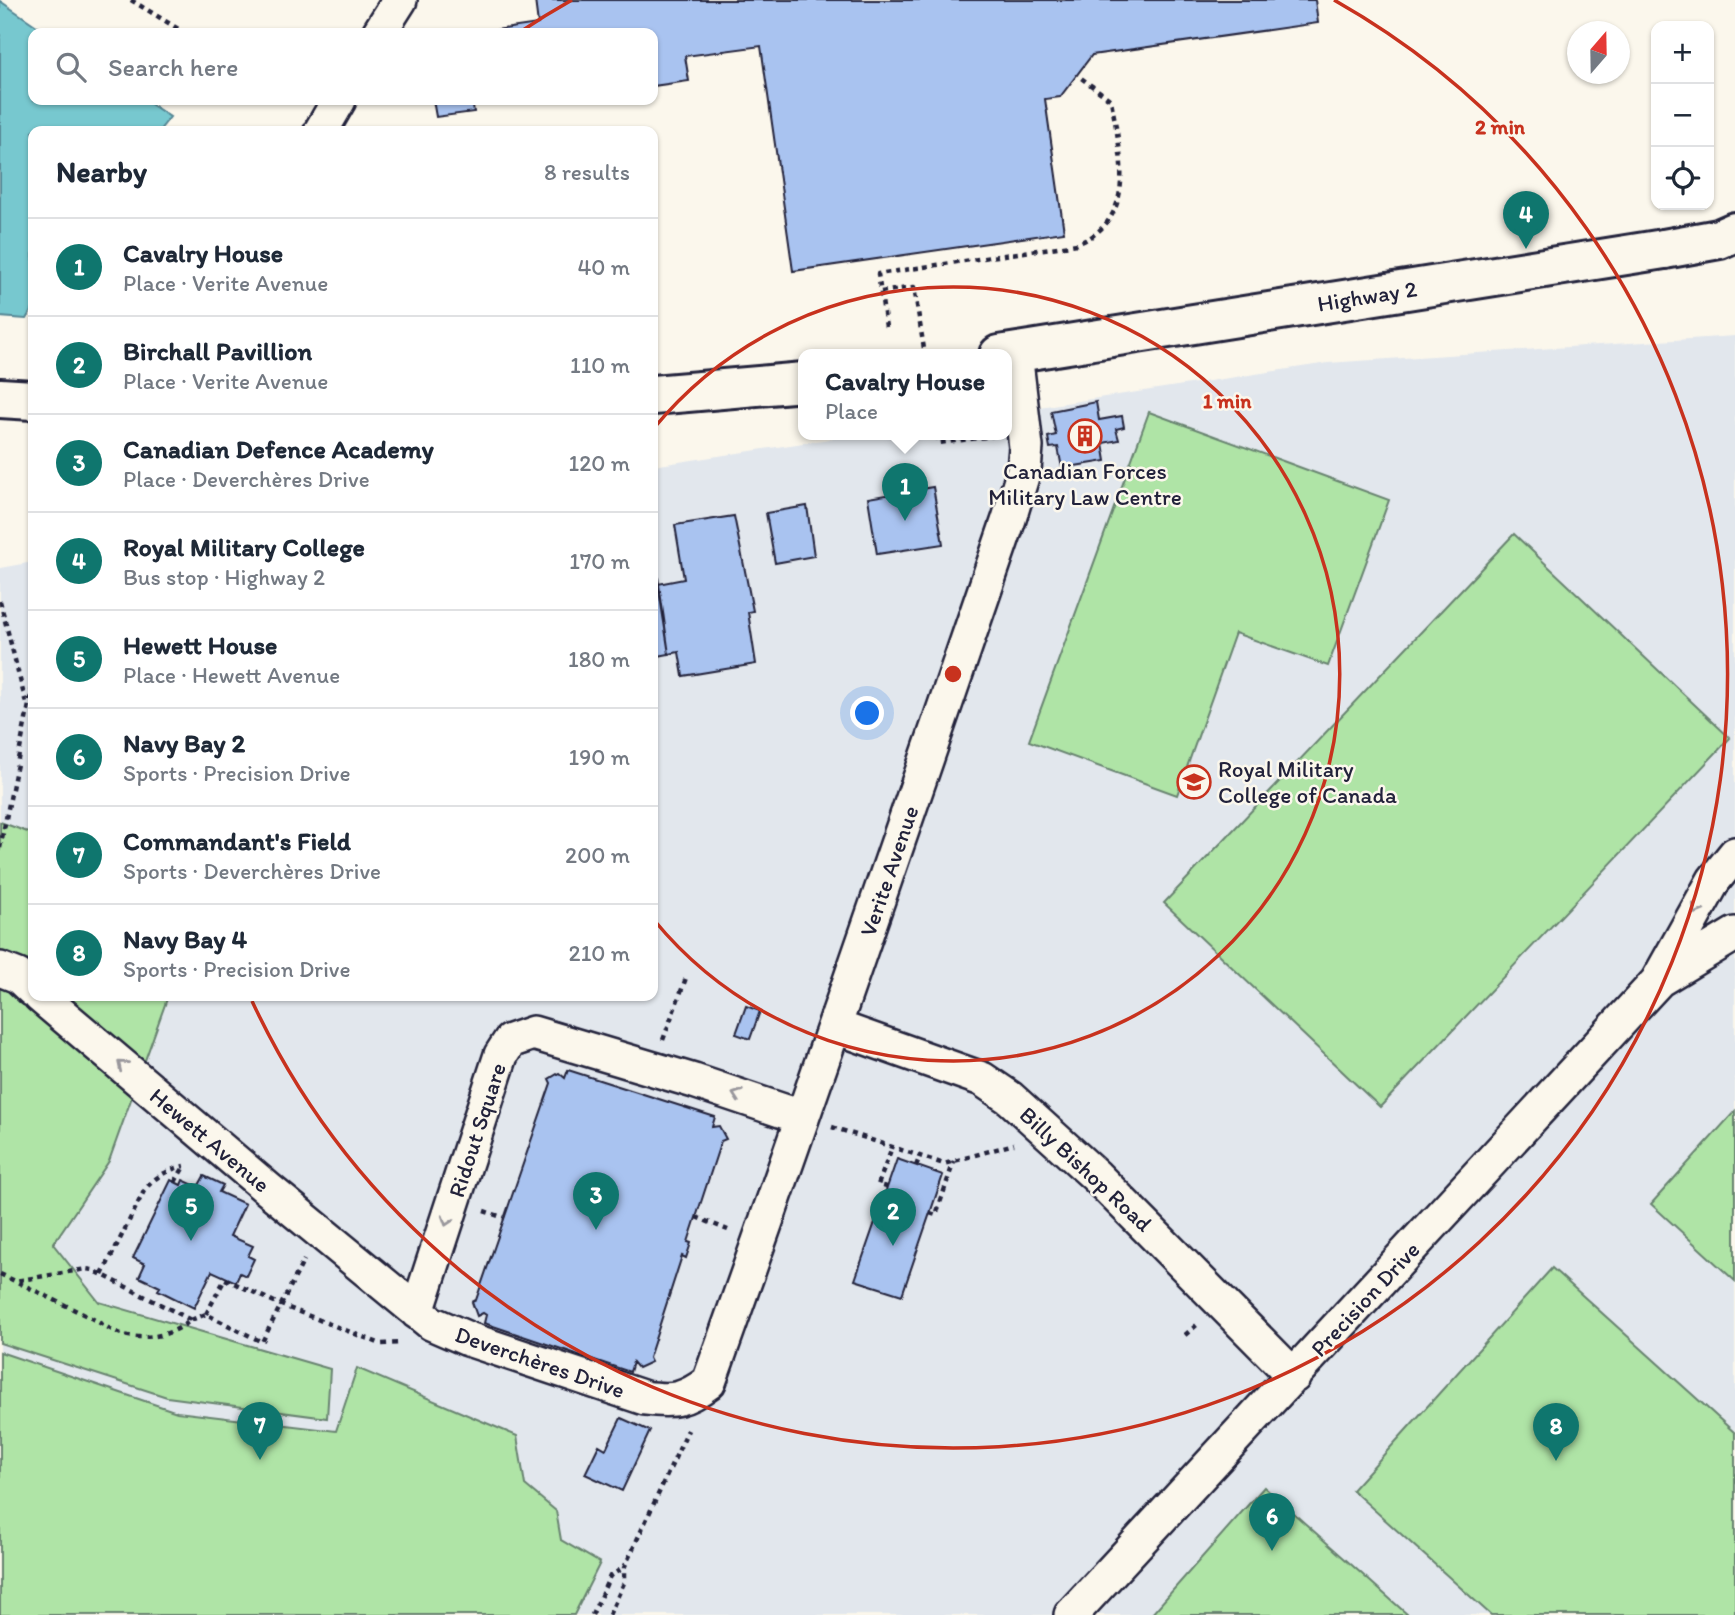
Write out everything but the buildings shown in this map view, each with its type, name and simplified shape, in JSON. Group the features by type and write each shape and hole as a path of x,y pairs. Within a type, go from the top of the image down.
{"main road":[{"name":"Highway 2","path":"1012,353 1664,249 1731,244"},
{"path":"658,396 798,382"},
{"path":"0,398 28,400"}],"street":[{"path":"382,28 400,0"},
{"path":"324,126 336,105"},
{"name":"Verite Avenue","path":"709,1382 817,1116 836,1027 1024,470 1026,440 1012,377"},
{"name":"Precision Drive","path":"1071,1615 1657,982 1713,880 1735,854"},
{"name":"Precision Drive","path":"1657,982 1735,934"},
{"path":"0,970 18,976 28,985"},
{"name":"Hewett Avenue","path":"46,1001 381,1283"},
{"name":"Billy Bishop Road","path":"836,1027 982,1079 1010,1098 1096,1176 1294,1376"},
{"name":"Ridout Square","path":"417,1312 501,1055 510,1041 533,1034 817,1116"},
{"name":"Deverchères Drive","path":"381,1283 431,1323 468,1339 645,1398 668,1401 683,1398 709,1382"}],"path":[{"path":"131,0 177,28"},
{"path":"886,327 878,274 1077,244 1090,239 1114,211 1121,192 1123,171 1111,100 1077,75"},
{"path":"881,292 914,287 924,349"},
{"path":"938,440 939,443 962,440"},
{"path":"0,601 28,711 0,848"},
{"path":"817,1116 829,1126 944,1164 1050,1134"},
{"path":"887,1188 878,1185 892,1147"},
{"path":"916,1166 920,1156"},
{"path":"930,1213 936,1215 954,1161"},
{"path":"102,1275 150,1183 165,1172 184,1166"},
{"path":"696,1217 730,1231"},
{"path":"206,1314 262,1342 319,1231"},
{"path":"15,1281 86,1269 191,1320"},
{"path":"0,1273 125,1335 171,1333 206,1314 225,1279 281,1305 381,1344 401,1343 412,1347"},
{"path":"609,1615 624,1583 624,1568 709,1382"},
{"path":"593,1615 610,1576 624,1568"}],"shaded area":[{"name":"Royal Military College of Canada","path":"1735,336 1735,1615 0,1615 0,568 28,563 28,1001 658,1001 658,465 823,440 1012,440 1012,411 1328,363"}],"green space":[{"path":"1149,412 1389,500 1328,666 1235,633 1177,795 1029,741"},
{"path":"1514,534 1730,738 1380,1107 1164,903"},
{"path":"0,822 28,832 28,1001 166,1001 109,1161 53,1244 99,1302 330,1369 327,1418 167,1397 0,1343"},
{"path":"1735,1111 1735,1281 1651,1204"},
{"path":"1552,1268 1735,1433 1735,1615 1491,1615 1352,1490"},
{"path":"0,1352 177,1412 336,1431 357,1368 517,1436 525,1485 556,1511 561,1540 600,1563 574,1615 0,1615"},
{"path":"1264,1487 1408,1615 1151,1615"}],"water":[{"path":"0,1 40,28 28,28 28,105 152,105 170,117 163,126 28,126 28,316 26,319 0,317"}],"place":[{"name":"Royal Military College","path":"1526,249"},
{"name":"Canadian Forces Military Law Centre","path":"1085,436"},
{"name":"Cavalry House","path":"905,521"},
{"name":"Royal Military College of Canada","path":"1194,782"},
{"name":"Canadian Defence Academy","path":"596,1230"},
{"name":"Hewett House","path":"191,1241"},
{"name":"Birchall Pavillion","path":"893,1246"},
{"name":"Commandant's Field","path":"260,1460"},
{"name":"Navy Bay 4","path":"1556,1461"},
{"name":"Navy Bay 2","path":"1272,1551"}]}
